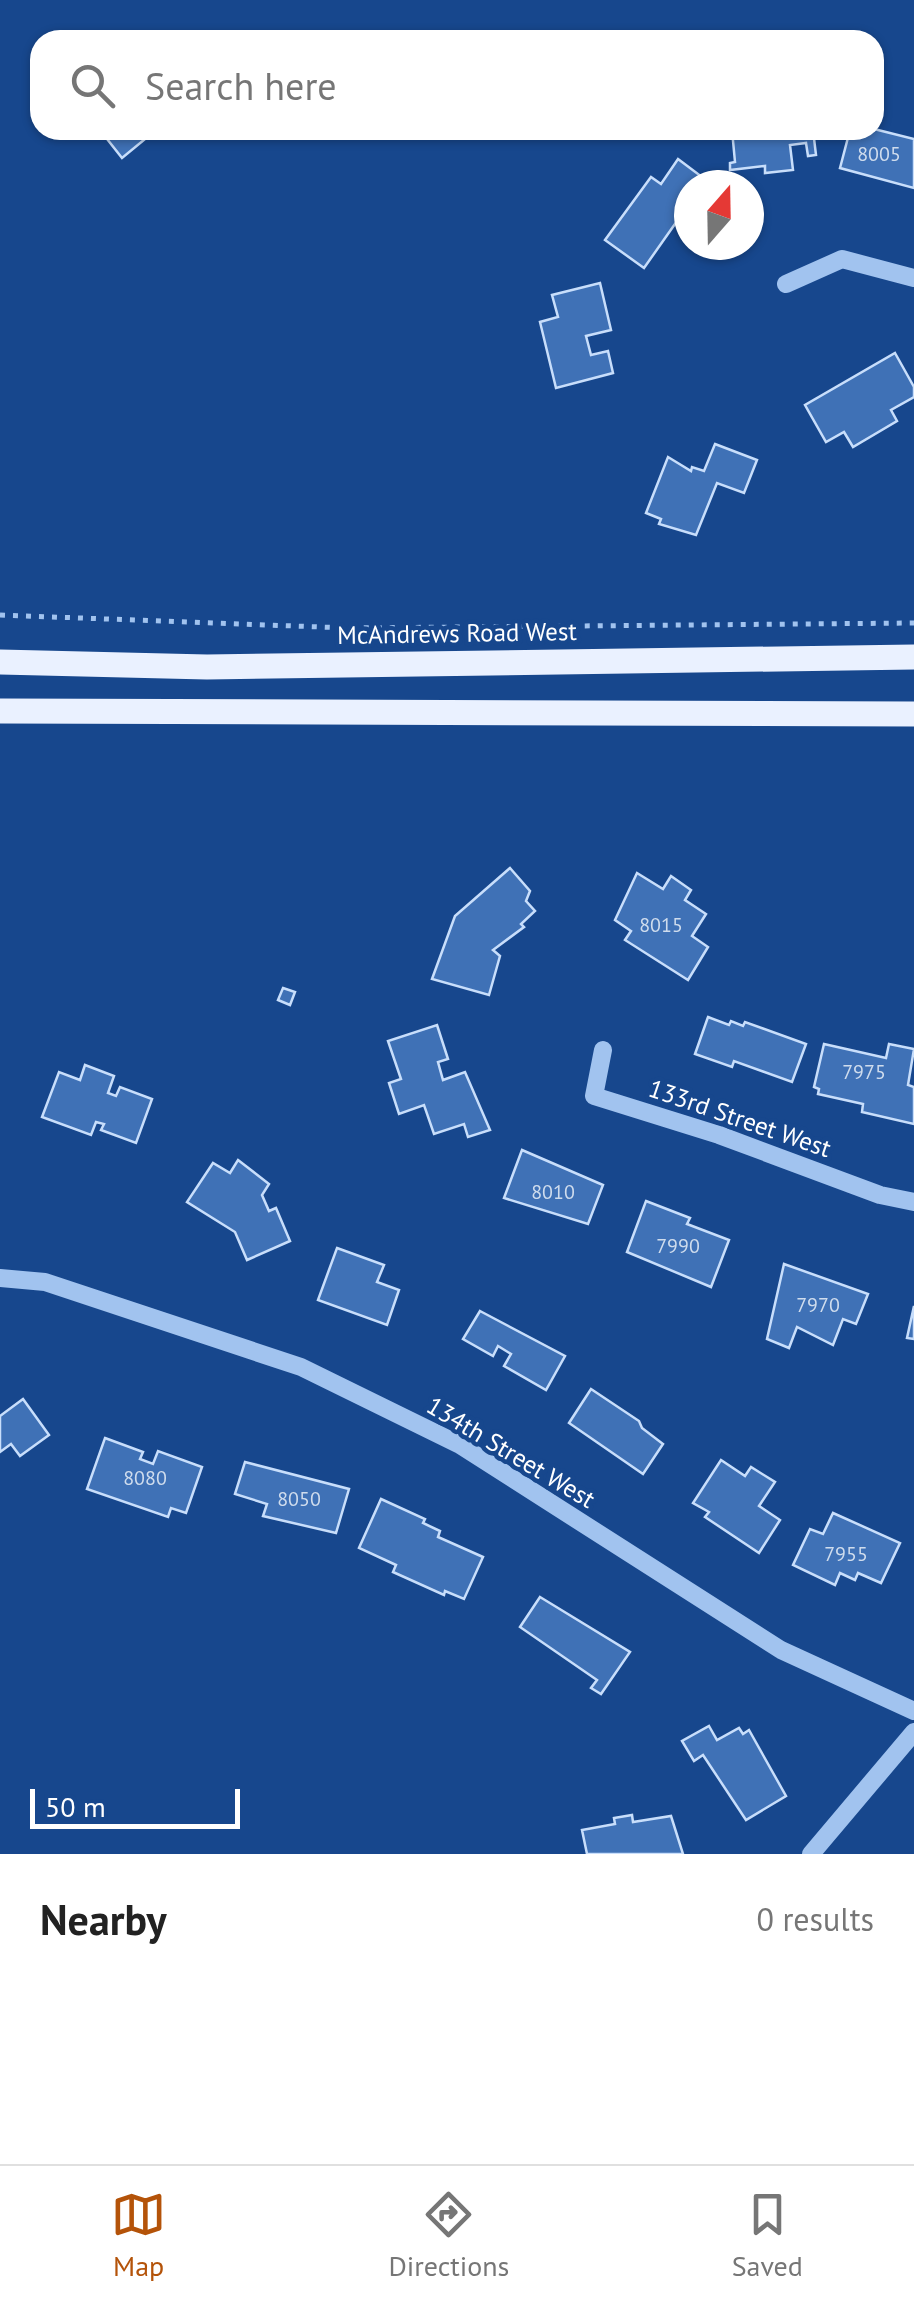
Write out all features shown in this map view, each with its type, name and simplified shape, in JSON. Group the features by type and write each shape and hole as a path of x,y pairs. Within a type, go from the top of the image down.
{"main road":[{"name":"McAndrews Road West","path":"0,662 208,667 914,657"},
{"path":"0,711 914,714"}],"street":[{"path":"786,284 842,259 914,278"},
{"name":"133rd Street West","path":"603,1050 594,1096 719,1134 880,1194 914,1202"},
{"name":"134th Street West","path":"0,1278 45,1282 301,1368 460,1445 782,1650 914,1710"},
{"path":"811,1854 914,1732"}],"path":[{"path":"0,615 348,628 914,623"}],"building":[{"path":"884,132 914,139 914,188 840,168 847,140 884,140"},
{"path":"108,140 144,140 122,158"},
{"path":"733,140 814,140 816,155 808,156 806,143 790,145 793,170 765,173 765,166 730,170 730,163 735,162"},
{"path":"678,159 693,170 674,170 674,225 644,268 605,240 651,177 661,184"},
{"path":"600,283 611,330 586,336 591,355 608,351 613,373 556,388 540,322 558,317 552,295"},
{"path":"895,353 914,387 914,397 891,410 897,421 853,447 844,432 826,442 805,405"},
{"path":"715,444 757,460 744,493 717,483 696,535 659,524 661,519 646,513 668,457 691,471 692,467 704,471"},
{"path":"510,868 530,891 526,901 535,911 521,924 524,927 493,950 500,956 489,995 432,979 455,916"},
{"path":"637,873 663,889 671,876 691,890 685,900 706,914 692,936 708,947 688,980 625,940 631,931 615,920"},
{"path":"283,988 295,992 290,1005 278,1000"},
{"path":"708,1017 729,1025 731,1021 743,1026 745,1022 806,1044 792,1082 734,1061 732,1067 695,1054"},
{"path":"437,1025 448,1059 438,1062 443,1080 465,1072 490,1130 468,1137 464,1124 434,1134 424,1105 399,1114 389,1083 401,1079 388,1041"},
{"path":"824,1044 886,1058 889,1044 914,1049 908,1085 914,1087 914,1124 862,1112 863,1104 818,1094 819,1089 814,1087"},
{"path":"85,1065 114,1076 108,1093 116,1096 120,1087 152,1099 136,1143 101,1130 104,1124 96,1122 91,1135 42,1117 59,1072 80,1080"},
{"path":"522,1150 603,1185 588,1224 504,1198"},
{"path":"238,1160 269,1184 262,1195 269,1211 276,1208 290,1241 247,1260 235,1232 187,1202 213,1163 230,1173"},
{"path":"646,1201 690,1218 687,1224 729,1240 711,1287 627,1252"},
{"path":"337,1248 384,1265 377,1282 399,1290 387,1325 318,1300"},
{"path":"784,1264 868,1294 856,1324 843,1319 833,1345 797,1327 789,1348 767,1339"},
{"path":"914,1306 914,1339 907,1338"},
{"path":"480,1311 565,1356 546,1390 504,1366 511,1354 498,1346 493,1356 463,1339"},
{"path":"591,1389 639,1421 663,1444 643,1474 569,1423"},
{"path":"23,1399 49,1435 20,1456 11,1444 0,1452 0,1416"},
{"path":"105,1438 143,1452 140,1459 153,1464 158,1451 202,1467 186,1513 171,1508 168,1517 87,1489"},
{"path":"721,1460 745,1476 751,1467 775,1482 759,1506 780,1520 759,1553 705,1517 709,1512 693,1503"},
{"path":"245,1462 349,1489 336,1533 263,1516 267,1504 235,1494"},
{"path":"381,1499 425,1519 423,1523 440,1531 438,1537 483,1557 464,1599 445,1591 444,1595 393,1572 396,1565 359,1548"},
{"path":"833,1513 900,1543 881,1583 858,1573 855,1580 840,1573 835,1585 793,1565 810,1529 823,1534"},
{"path":"540,1597 630,1652 601,1694 591,1688 597,1680 520,1627"},
{"path":"709,1726 717,1740 739,1728 743,1734 749,1730 786,1796 746,1820 703,1755 694,1761 682,1741"},
{"path":"632,1815 633,1822 671,1816 683,1854 587,1854 582,1830 615,1824 614,1818"}]}
